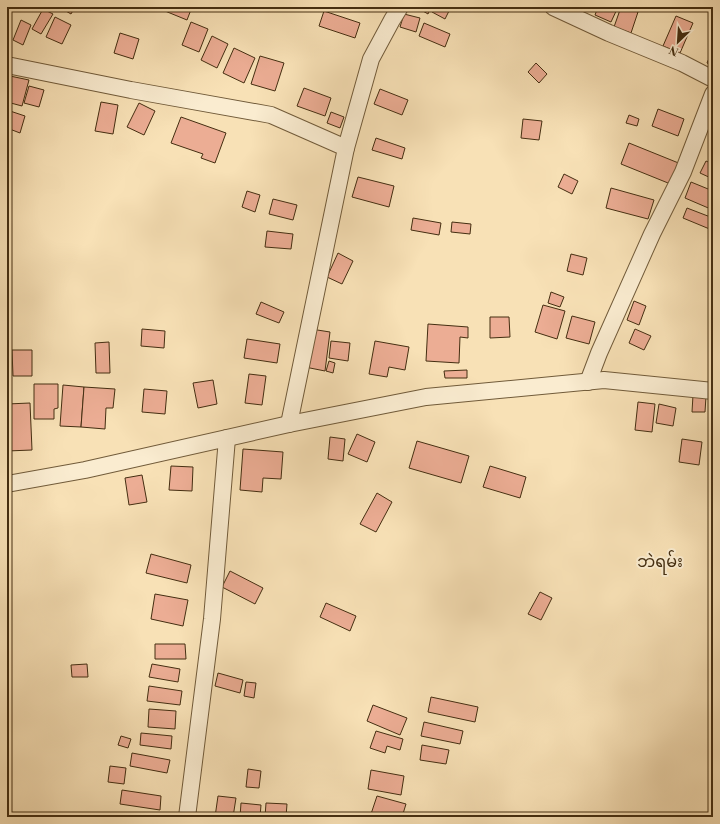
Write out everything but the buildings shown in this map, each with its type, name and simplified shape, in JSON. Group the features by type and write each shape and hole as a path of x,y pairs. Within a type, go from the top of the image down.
{"street":[{"path":"289,424 346,148 371,59 400,7"},
{"path":"553,7 609,33 682,63 713,79"},
{"path":"7,65 131,90 271,115 346,148"},
{"path":"588,382 599,353 643,255 683,172 713,94"},
{"path":"7,484 85,470 289,424 426,398 604,380 713,390"},
{"path":"187,817 212,619 227,438"}],"district":[{"name":"ဘဲရမ်း","path":"660,562"}]}
